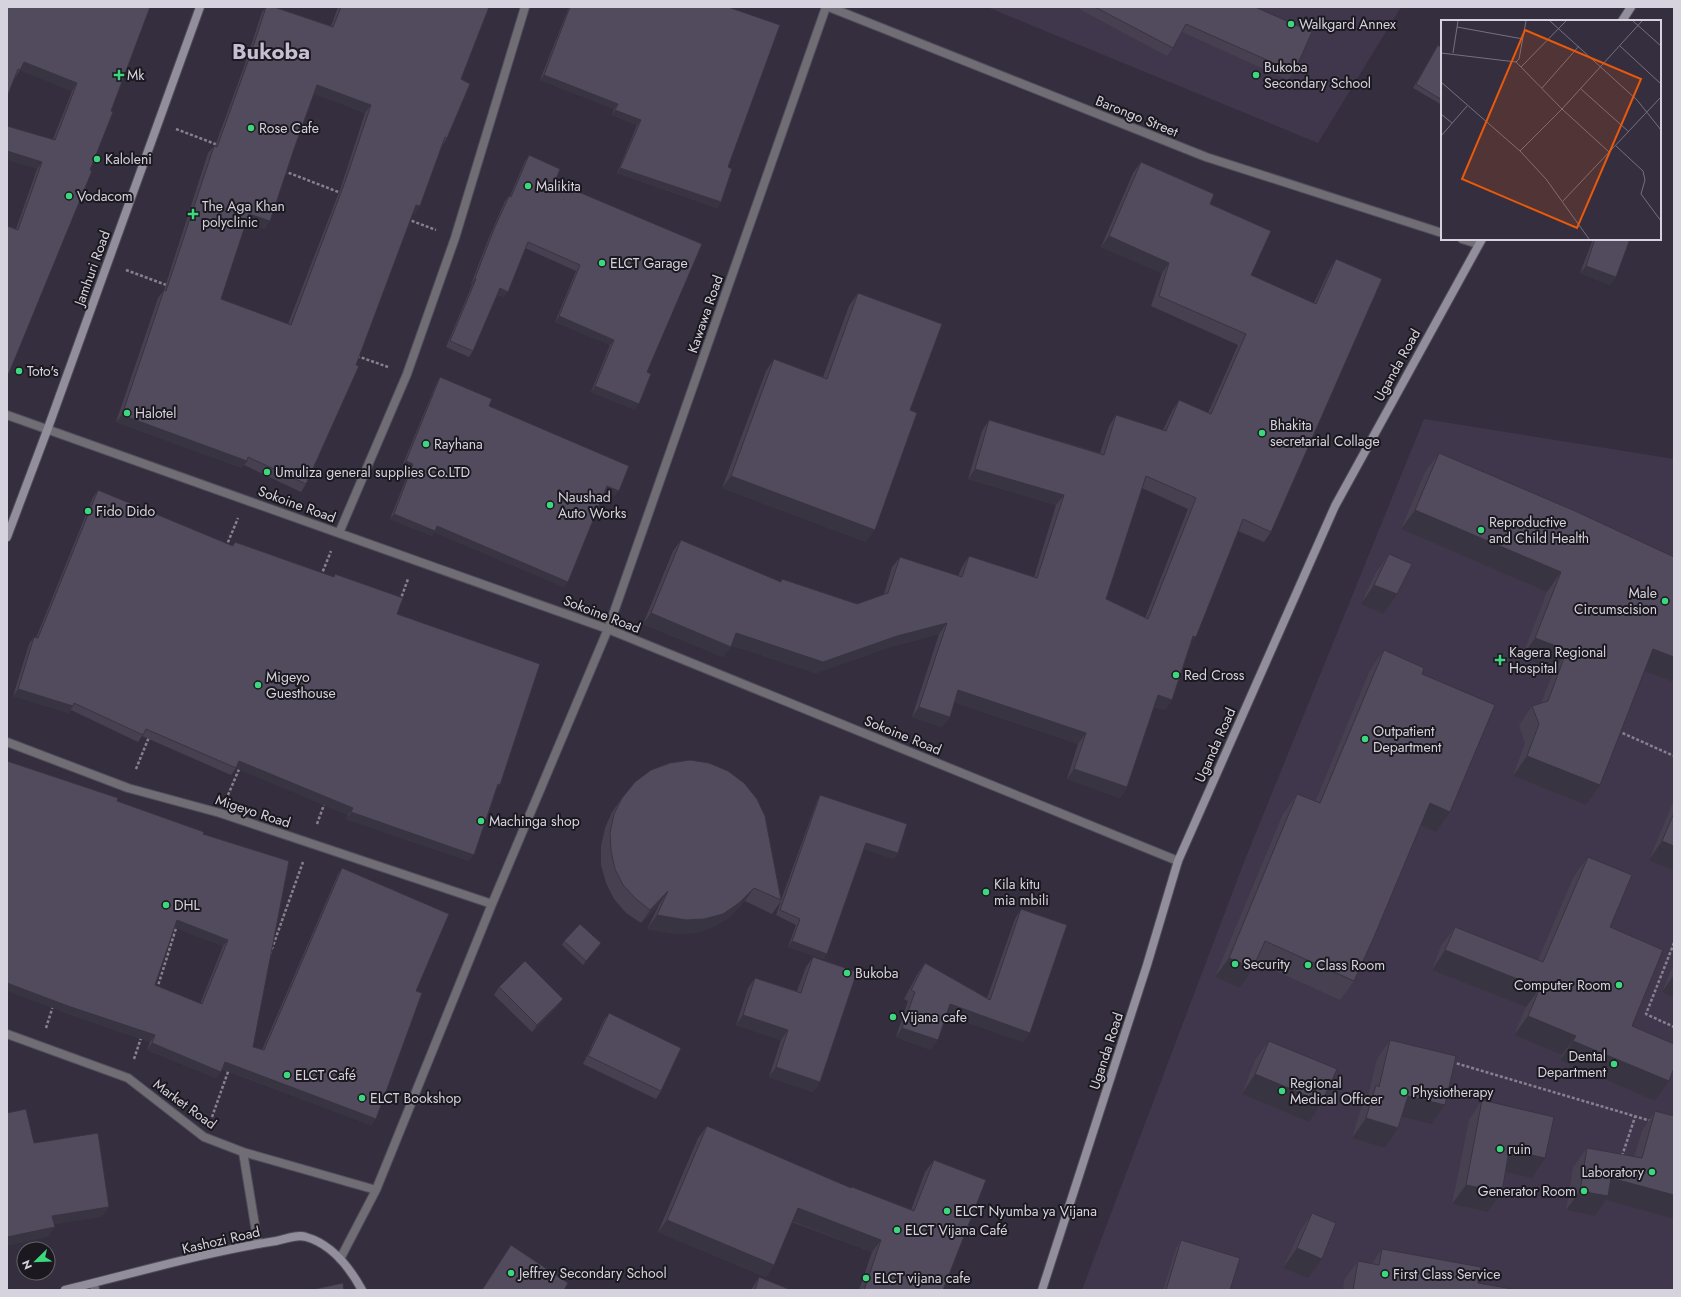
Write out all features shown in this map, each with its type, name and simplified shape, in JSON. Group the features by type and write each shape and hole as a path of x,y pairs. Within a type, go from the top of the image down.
{"main road":[{"name":"Jamhuri Road","path":"7,537 48,428 200,7"},
{"path":"1623,20 1631,7"},
{"name":"Uganda Road","path":"1042,1290 1147,965 1178,861 1335,506 1480,242"},
{"name":"Kashozi Road","path":"66,1290 94,1287 258,1244 304,1236 320,1243 340,1259 355,1276 362,1290"}],"street":[{"path":"339,532 407,374 455,238 525,7"},
{"name":"Barongo Street","path":"827,7 1206,157 1441,233"},
{"name":"Kawawa Road","path":"340,1259 376,1190 492,904 608,629 827,7"},
{"path":"1468,240 1480,242"},
{"name":"Sokoine Road","path":"7,415 48,428 608,629 1178,861"},
{"name":"Migeyo Road","path":"7,742 128,788 220,813 492,904"},
{"name":"Market Road","path":"7,1034 128,1078 204,1137 243,1152 376,1190"},
{"path":"243,1152 258,1244"}],"path":[{"path":"158,122 225,148"},
{"path":"277,168 344,194"},
{"path":"403,218 455,238"},
{"path":"108,263 175,288"},
{"path":"355,355 407,374"},
{"path":"225,550 246,499"},
{"path":"318,583 339,532"},
{"path":"398,604 415,560"},
{"path":"128,788 152,730"},
{"path":"1615,730 1674,756"},
{"path":"220,813 241,763"},
{"path":"268,960 327,798"},
{"path":"155,996 179,921"},
{"path":"1674,943 1646,1014 1674,1027"},
{"path":"40,1045 56,999"},
{"path":"128,1078 143,1033"},
{"path":"1448,1060 1654,1122"},
{"path":"204,1137 231,1064"},
{"path":"1621,1161 1634,1117"}],"shaded area":[{"name":"Bukoba Secondary School","path":"987,7 1401,7 1318,143"},
{"name":"Kagera Regional Hospital","path":"1424,419 1674,459 1674,1290 1082,1290 1244,862"}],"building":[{"path":"7,7 150,7 111,111 113,112 90,170 92,171 9,373 7,372 7,226 18,230 42,162 7,151 7,126 55,140 77,83 24,62 20,70 18,69 7,97"},
{"path":"266,7 274,7 333,27 341,7 489,7 461,79 470,84 447,138 445,137 420,206 416,205 356,365 359,366 306,484 248,457 247,461 122,415 164,290 166,291 214,146 217,147","holes":["317,85 371,105 346,179 291,325 221,299 249,214 270,221"]},
{"path":"570,7 728,7 780,25 728,167 732,169 721,202 620,168 641,120 615,110 618,104 544,75"},
{"path":"1095,7 1255,7 1312,32 1294,72 1186,24 1173,48"},
{"path":"1438,45 1441,47 1441,99 1416,84"},
{"path":"529,155 560,169 555,182 702,244 647,372 651,374 639,404 595,386 614,340 559,316 580,265 528,242 508,292 500,288 473,351 450,341 476,279 475,278 494,229 509,196 511,197"},
{"path":"1141,162 1214,194 1210,204 1271,231 1251,275 1316,304 1336,259 1382,279 1271,532 1243,519 1196,637 1193,636 1172,700 1158,695 1127,787 1074,769 1086,733 958,690 950,717 919,707 947,623 897,636 823,662 736,633 731,647 651,613 681,540 781,582 782,579 857,604 888,593 900,557 962,577 969,556 1037,578 1064,495 975,469 989,420 1104,455 1116,415 1166,431 1179,400 1211,414 1246,334 1159,296 1169,263 1109,236","holes":["1146,476 1196,498 1148,619 1106,599"]},
{"path":"1595,240 1630,240 1616,277 1586,266"},
{"path":"858,293 942,324 910,410 917,413 875,530 731,476 774,359 827,379"},
{"path":"440,377 492,399 489,406 629,466 619,491 607,486 568,582 437,526 435,531 394,514 413,464 406,461"},
{"path":"1439,453 1575,511 1674,557 1674,657 1653,649 1600,785 1527,756 1539,724 1532,706 1548,701 1567,650 1535,638 1561,572 1415,510"},
{"path":"98,490 233,546 235,542 334,577 335,574 403,598 397,614 540,664 500,785 498,784 474,855 351,812 353,808 239,761 236,768 146,729 143,735 74,703 73,706 18,689 34,637 38,638"},
{"path":"1389,554 1412,564 1397,594 1374,585"},
{"path":"1384,650 1424,668 1422,674 1495,705 1450,812 1430,803 1354,981 1265,941 1253,968 1229,958 1297,794 1320,803"},
{"path":"690,760 709,763 728,771 744,783 757,799 765,816 781,900 754,888 739,903 723,914 704,919 686,920 657,915 668,891 650,910 636,899 623,885 615,869 611,851 610,833 614,814 622,798 635,782 651,770 670,763"},
{"path":"7,761 118,798 117,801 204,832 203,834 289,861 253,1047 264,1050 342,868 449,914 416,991 422,993 376,1119 225,1062 221,1072 152,1043 155,1035 68,1006 7,983","holes":["177,920 228,940 202,1004 155,985"]},
{"path":"820,795 907,824 898,853 866,843 827,954 792,941 800,919 780,910"},
{"path":"1674,813 1674,846 1662,841"},
{"path":"1588,857 1632,875 1610,927 1663,950 1632,1026 1674,1044 1674,1068 1669,1081 1573,1041 1576,1036 1528,1016 1540,988 1445,950 1455,927 1543,962"},
{"path":"1021,909 1067,925 1030,1033 950,1004 938,1040 902,1028 915,992 911,990 925,963 990,1000"},
{"path":"580,924 601,943 586,961 564,941"},
{"path":"813,957 857,972 820,1082 776,1067 788,1030 743,1015 755,978 801,993"},
{"path":"525,961 563,999 537,1025 499,987"},
{"path":"609,1013 681,1048 661,1091 588,1056"},
{"path":"1390,1040 1456,1056 1445,1105 1408,1096 1398,1128 1366,1118 1376,1085 1379,1087"},
{"path":"1269,1041 1337,1069 1322,1102 1255,1074"},
{"path":"1482,1100 1554,1117 1545,1158 1509,1150 1502,1192 1466,1185"},
{"path":"26,1109 34,1143 98,1133 109,1207 52,1216 55,1227 7,1237 7,1113"},
{"path":"1655,1111 1674,1116 1674,1195 1611,1178 1608,1196 1580,1191 1587,1148 1642,1158"},
{"path":"707,1126 851,1188 852,1187 914,1211 934,1160 986,1180 943,1290 864,1290 881,1240 798,1208 774,1265 667,1220"},
{"path":"1312,1213 1336,1223 1322,1259 1297,1248"},
{"path":"1181,1240 1240,1258 1230,1290 1166,1290"},
{"path":"511,1245 568,1283 564,1290 482,1290"},
{"path":"1382,1249 1481,1267 1478,1283 1518,1290 1353,1290 1358,1261 1379,1265"},
{"path":"759,1277 791,1290 755,1290"},
{"path":"343,1283 344,1290 310,1290"}],"place":[{"name":"Walkgard Annex","path":"1291,24"},
{"name":"Mk","path":"119,75"},
{"name":"Bukoba Secondary School","path":"1256,75"},
{"name":"Rose Cafe","path":"251,128"},
{"name":"Kaloleni","path":"97,159"},
{"name":"Malikita","path":"528,186"},
{"name":"Vodacom","path":"69,196"},
{"name":"The Aga Khan polyclinic","path":"193,214"},
{"name":"ELCT Garage","path":"602,263"},
{"name":"Toto's","path":"19,371"},
{"name":"Halotel","path":"127,413"},
{"name":"Bhakita secretarial Collage","path":"1262,433"},
{"name":"Rayhana","path":"426,444"},
{"name":"Umuliza general supplies Co.LTD","path":"267,472"},
{"name":"Naushad Auto Works","path":"550,505"},
{"name":"Fido Dido","path":"88,511"},
{"name":"Reproductive and Child Health","path":"1481,530"},
{"name":"Male Circumscision","path":"1665,601"},
{"name":"Kagera Regional Hospital","path":"1500,660"},
{"name":"Red Cross","path":"1176,675"},
{"name":"Migeyo Guesthouse","path":"258,685"},
{"name":"Outpatient Department","path":"1365,739"},
{"name":"Machinga shop","path":"481,821"},
{"name":"Kila kitu mia mbili","path":"986,892"},
{"name":"DHL","path":"166,905"},
{"name":"Security","path":"1235,964"},
{"name":"Class Room","path":"1308,965"},
{"name":"Bukoba","path":"847,973"},
{"name":"Computer Room","path":"1619,985"},
{"name":"Vijana cafe","path":"893,1017"},
{"name":"Dental Department","path":"1614,1064"},
{"name":"ELCT Café","path":"287,1075"},
{"name":"Regional Medical Officer","path":"1282,1091"},
{"name":"Physiotherapy","path":"1404,1092"},
{"name":"ELCT Bookshop","path":"362,1098"},
{"name":"ruin","path":"1500,1149"},
{"name":"Laboratory","path":"1652,1172"},
{"name":"Generator Room","path":"1584,1191"},
{"name":"ELCT Nyumba ya Vijana","path":"947,1211"},
{"name":"ELCT Vijana Café","path":"897,1230"},
{"name":"Jeffrey Secondary School","path":"511,1273"},
{"name":"First Class Service","path":"1385,1274"},
{"name":"ELCT vijana cafe","path":"866,1278"}],"district":[{"name":"Bukoba","path":"271,51"}]}
